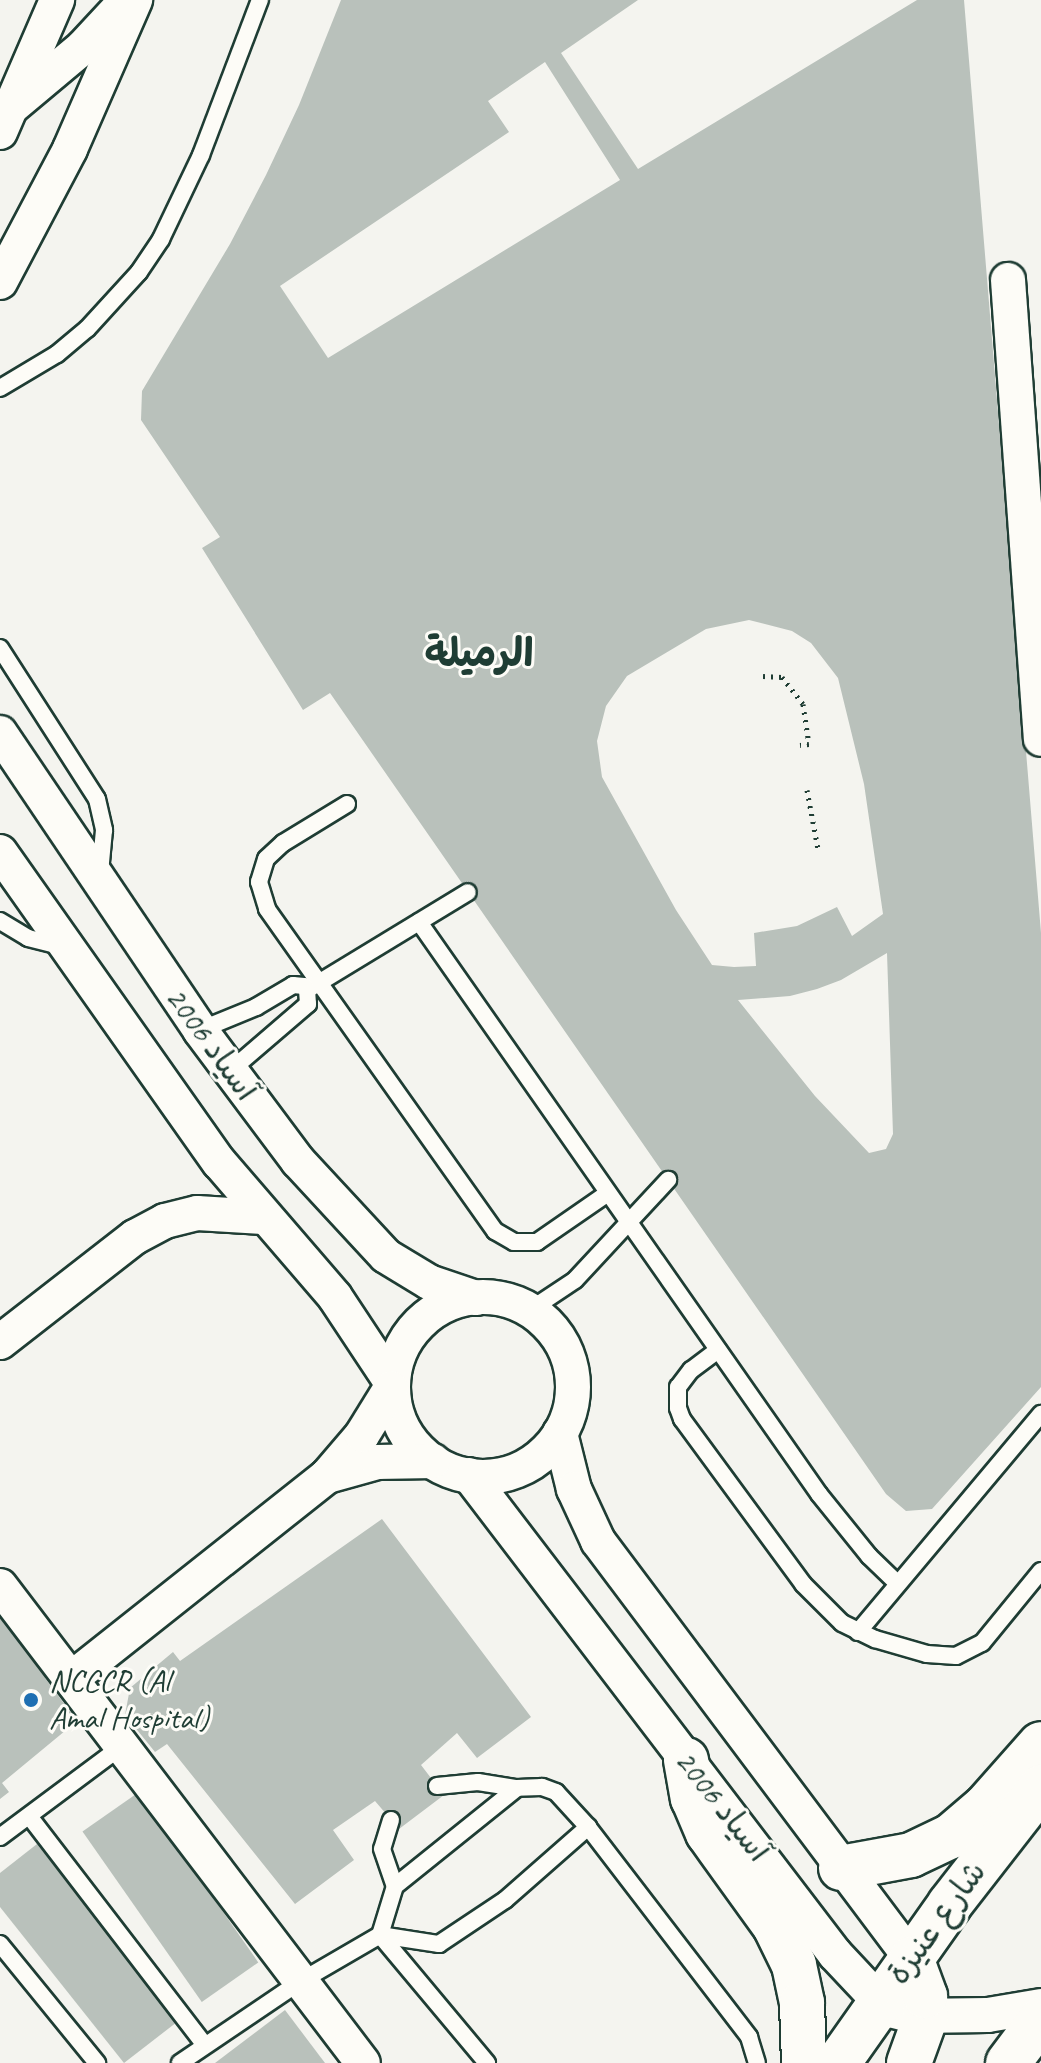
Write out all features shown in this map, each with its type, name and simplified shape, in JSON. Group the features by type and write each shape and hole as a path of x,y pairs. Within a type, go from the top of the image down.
{"main road":[{"path":"841,1868 911,1855 951,1836 985,1807 1041,1744"},
{"path":"686,1760 693,1798 708,1833 775,1926 794,1965 802,2003 804,2063"},
{"name":"شارع عنيزة","path":"838,2063 911,1958 1041,1787"},
{"path":"909,2063 926,2016 925,1996 911,1958"},
{"path":"1008,2063 1041,2019"}],"street":[{"path":"7,118 57,0"},
{"path":"7,118 83,47 127,0"},
{"path":"0,282 70,149 135,0"},
{"path":"1008,280 1041,739"},
{"name":"آسياد 2006","path":"0,733 200,1030 298,1161 367,1240 407,1270 476,1298"},
{"name":"آسياد 2006","path":"0,852 219,1162 342,1307 391,1384"},
{"path":"0,1342 135,1237 165,1221 197,1213 263,1217"},
{"path":"71,1679 327,1476 362,1435 391,1384 406,1340 436,1312 476,1298 495,1298 530,1310 559,1337 571,1365 573,1396 560,1433 531,1465 511,1474 490,1477 469,1475 433,1461 411,1442 397,1417 391,1384"},
{"name":"آسياد 2006","path":"560,1433 574,1489 598,1541 911,1958"},
{"path":"327,1476 378,1462 433,1461"},
{"name":"آسياد 2006","path":"469,1475 835,1954 880,2002 902,2014 926,2016 988,2015 1041,2006"},
{"path":"0,1586 363,2063"}],"lane":[{"path":"0,388 57,354 87,329 139,272 161,239 201,155 260,0"},
{"path":"0,648 97,799 104,830 99,883"},
{"path":"347,804 273,850 261,869 259,882 267,909 313,987 495,1231 514,1242 537,1242 608,1193"},
{"path":"200,1030 256,1007 293,985 313,987 468,892"},
{"path":"0,921 28,938 65,947"},
{"path":"419,922 843,1526 898,1584"},
{"path":"230,1071 308,1004 313,987"},
{"path":"530,1310 575,1280 668,1180"},
{"path":"718,1350 691,1370 678,1387 676,1398 682,1419 809,1591 828,1612 858,1632 927,1654 956,1656 982,1643 1041,1571"},
{"path":"858,1632 1041,1414"},
{"path":"0,1837 122,1746"},
{"path":"437,1786 478,1782 517,1788 542,1787 556,1792 588,1827 749,2037 757,2063"},
{"path":"380,1935 395,1886 517,1788"},
{"path":"29,1816 204,2044"},
{"path":"391,1820 382,1849 395,1886"},
{"path":"180,2063 301,1981 380,1935 439,1944 505,1900 588,1827"},
{"path":"380,1935 487,2063"},
{"path":"0,1944 97,2063"}],"path":[{"path":"763,676 782,677 803,704 809,744 800,745"},
{"path":"807,790 818,849"}],"building":[{"path":"341,0 638,0 561,53 638,169 917,0 964,0 1041,933 1041,1387 932,1509 906,1511 886,1494 330,693 303,710 202,548 220,537 141,420 142,391 230,244 299,105","holes":["545,62 620,180 328,358 280,286 509,132 488,101","749,620 792,631 811,643 838,678 864,784 883,914 852,936 837,907 797,926 754,933 756,966 712,965 676,910 602,777 597,741 606,706 627,676 706,629","887,953 893,1134 886,1149 869,1153 815,1096 738,1000 790,996 841,980"]},
{"path":"382,1519 531,1717 477,1758 457,1733 421,1765 444,1795 399,1829 375,1801 333,1830 354,1860 295,1904 167,1744 155,1752 125,1715 130,1688 173,1652 180,1661"},
{"name":"NCCCR (Al Amal Hospital)","path":"0,1600 54,1672 45,1678 77,1721 2,1783 9,1792 0,1799"},
{"path":"139,1792 258,1962 202,2002 82,1832"},
{"path":"37,1844 177,2022 124,2063 0,1907 0,1873"},
{"path":"285,2010 325,2063 215,2063"}],"place":[{"name":"NCCCR (Al Amal Hospital)","path":"31,1700"}],"district":[{"name":"الرميلة","path":"479,653"}]}
